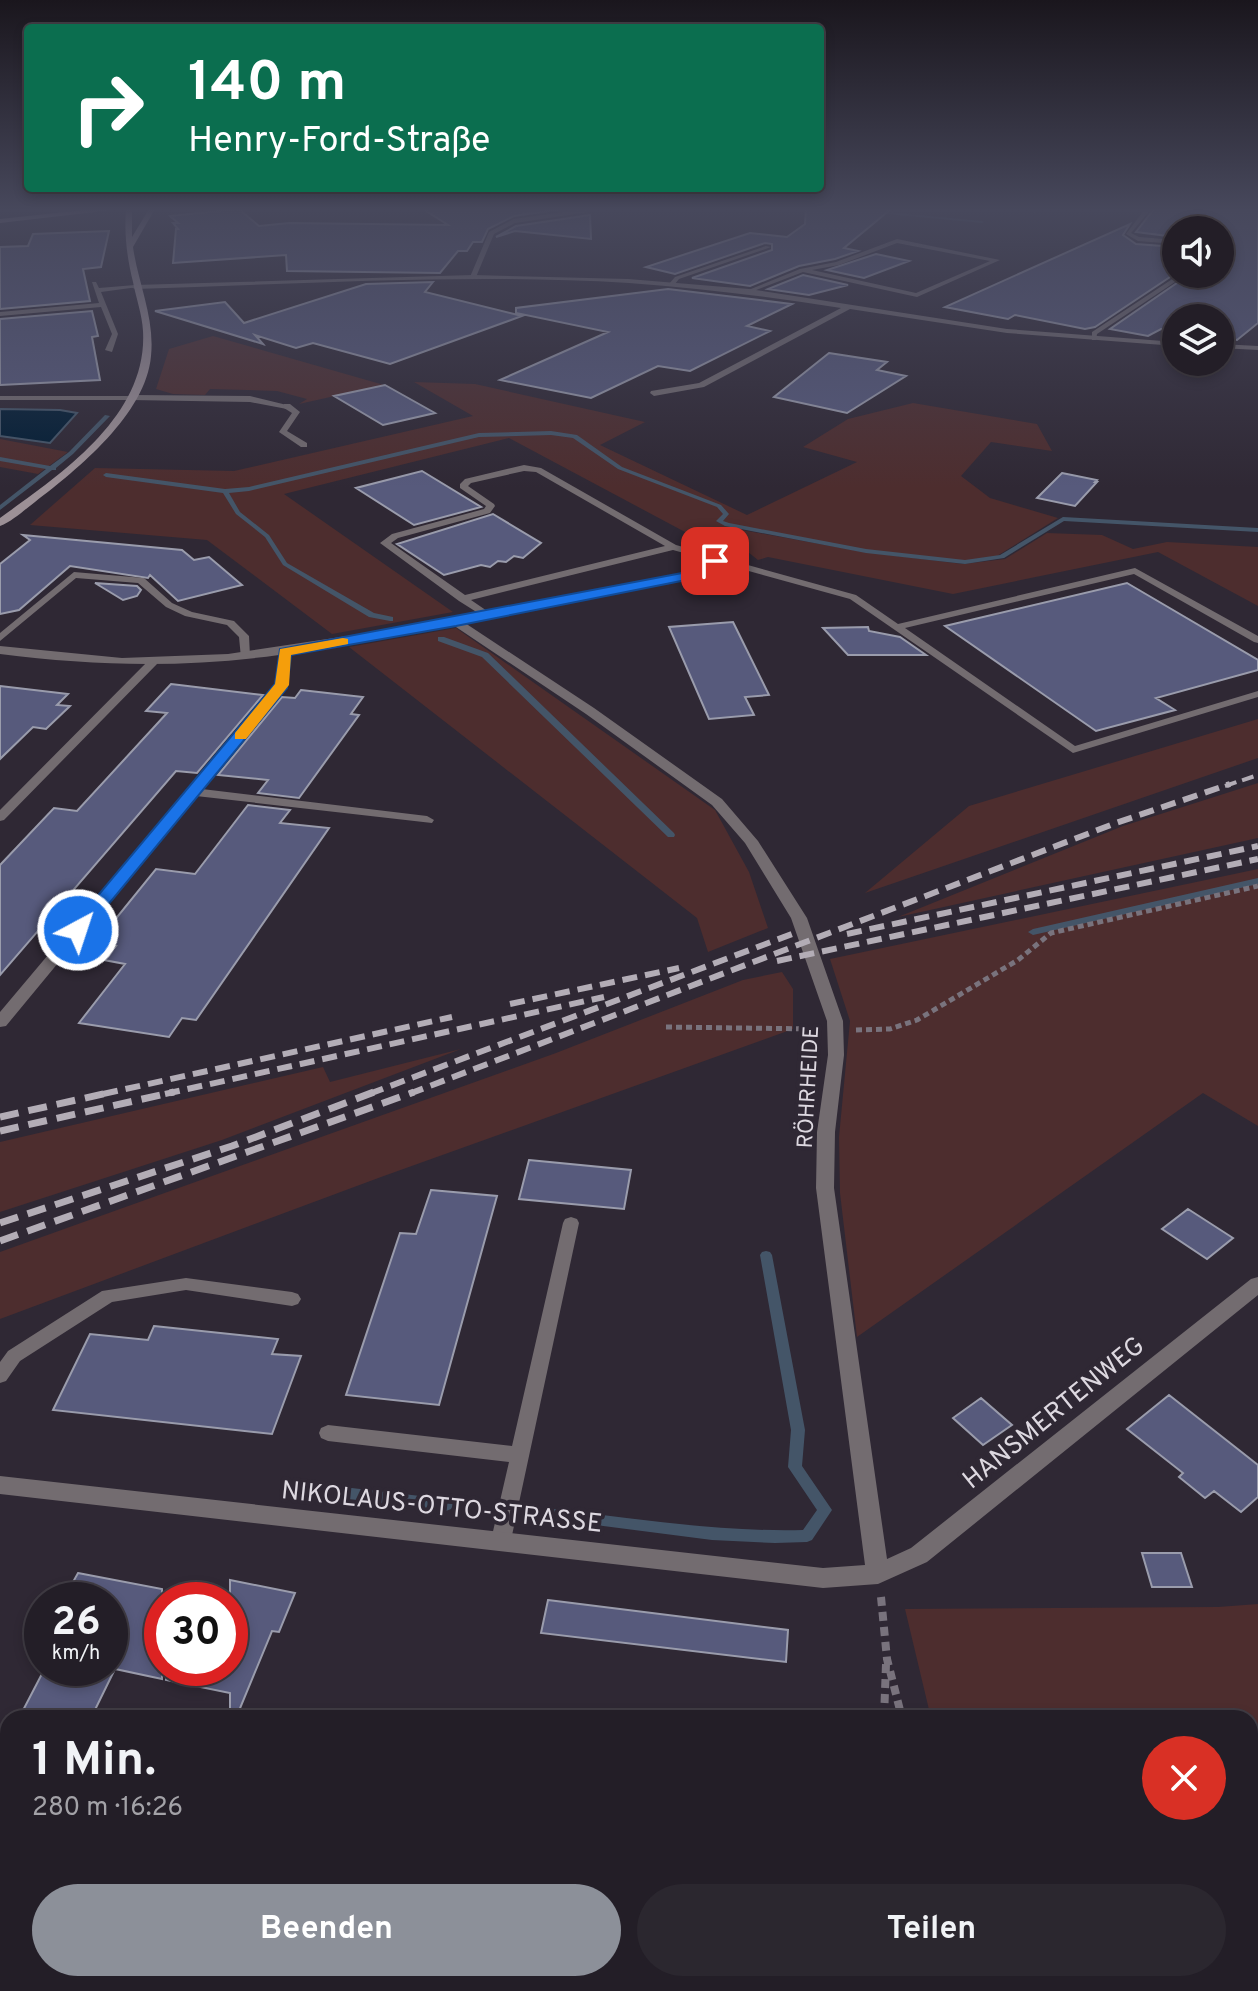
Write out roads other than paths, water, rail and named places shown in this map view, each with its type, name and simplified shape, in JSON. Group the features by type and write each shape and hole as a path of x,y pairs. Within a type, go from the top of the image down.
{"street":[{"path":"0,523 93,447 134,398 146,365 148,331 139,302"},
{"path":"822,302 962,325 1162,343"},
{"path":"654,393 701,385 850,306"},
{"path":"1234,347 1258,348"},
{"path":"134,398 250,399 287,406"},
{"path":"0,650 69,658 153,662 285,652 686,576 715,561"},
{"name":"RÖHRHEIDE","path":"456,622 590,711 717,802 751,841 799,918 835,1021 836,1055 826,1132 825,1188 878,1574"},
{"path":"0,1022 282,685 285,652"},
{"path":"195,792 427,820"},
{"name":"HANSMERTENWEG","path":"878,1574 919,1555 1258,1284"},
{"name":"NIKOLAUS-OTTO-STRASSE","path":"0,1485 823,1578 878,1574"}],"lane":[{"path":"102,302 115,334 109,350"},
{"path":"1094,339 1094,333 1141,302"},
{"path":"0,314 103,305"},
{"path":"0,398 134,398"},
{"path":"287,406 296,412 283,432 304,445"},
{"path":"486,615 385,543 395,536 487,511 491,506 463,486 468,481 524,468 538,470 673,547 853,597 1073,750 1258,694"},
{"path":"462,599 673,547"},
{"path":"897,627 1135,571 1258,640"},
{"path":"0,638 74,575 141,580 169,605 189,614 230,623 244,636 245,656"},
{"path":"0,817 153,662"},
{"path":"501,1540 571,1223"},
{"path":"0,1376 14,1356 108,1296 186,1284 292,1299"},
{"path":"328,1433 520,1455"}],"water":[{"path":"0,409 77,413 50,443 0,436"}],"waterway":[{"path":"51,468 107,416"},
{"path":"225,491 249,489 479,435 551,433 575,436 620,468 719,506 726,514 719,521 727,525 866,551 965,562 1002,557 1063,519 1258,530"},
{"path":"0,459 51,468"},
{"path":"0,508 51,468"},
{"path":"106,475 225,491"},
{"path":"225,491 238,513 267,536 285,564 372,615 390,619"},
{"path":"441,639 485,655 671,835"},
{"path":"1033,932 1258,881"},
{"path":"554,1515 712,1534 807,1536 825,1510 795,1467 798,1430 766,1255"},
{"path":"343,1493 446,1505"}],"railway":[{"path":"1225,786 1258,775"},
{"path":"409,1094 1116,823 1230,784"},
{"path":"847,934 1258,846"},
{"path":"777,961 1258,859"},
{"path":"369,1094 792,934"},
{"path":"510,1004 679,968"},
{"path":"170,1093 604,997"},
{"path":"106,1093 452,1017"},
{"path":"106,1093 112,1092"},
{"path":"0,1223 232,1146 374,1092"},
{"path":"0,1241 414,1092"},
{"path":"0,1117 106,1093"},
{"path":"0,1131 170,1093"},
{"path":"165,1094 170,1093"}]}
